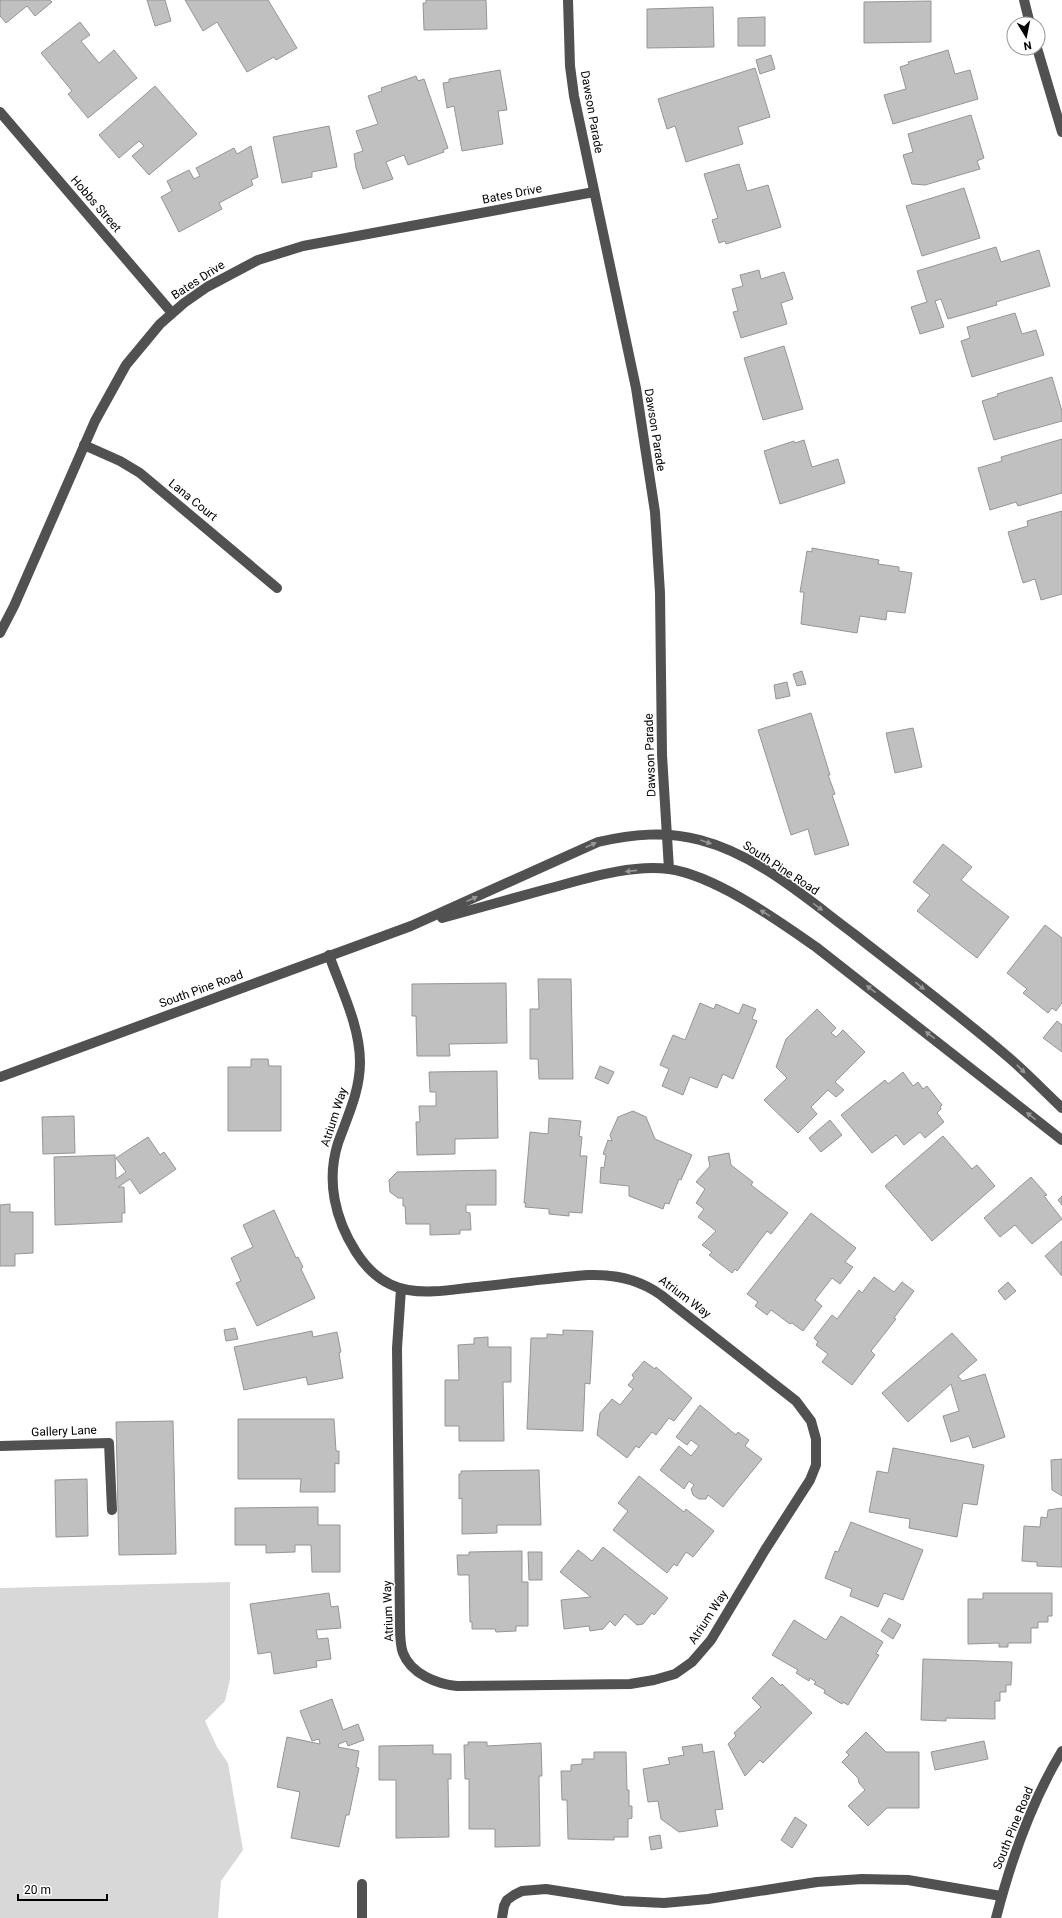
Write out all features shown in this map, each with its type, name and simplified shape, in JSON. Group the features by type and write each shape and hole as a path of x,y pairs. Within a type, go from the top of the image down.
{"street":[{"name":"Dawson Parade","path":"568,0 572,81 636,388 657,534 660,593 662,755 670,869"},
{"path":"1024,0 1028,16"},
{"path":"1039,56 1062,132"},
{"name":"Hobbs Street","path":"0,112 172,313"},
{"name":"Bates Drive","path":"0,633 14,606 84,444 110,392 126,365 148,337 172,313 207,287 270,255 325,242 594,192"},
{"name":"Lana Court","path":"84,444 120,461 140,473 277,588"},
{"name":"South Pine Road","path":"411,926 598,842 628,835 668,834 701,840 730,851 754,863 786,884 886,959 1008,1056 1062,1108"},
{"name":"South Pine Road","path":"0,1077 411,926 605,874 635,870 670,869 701,878 732,893 779,921 901,1013 1062,1140"},
{"name":"Atrium Way","path":"329,955 355,1029 360,1060 358,1089 338,1144 334,1164 333,1185 335,1203 349,1239 364,1263 378,1277 392,1286 401,1289 432,1291 594,1275 615,1276 633,1280 646,1285 661,1295 802,1407 812,1426 817,1447 816,1465 810,1480 710,1640 699,1656 684,1669 666,1677 630,1684 457,1686 447,1685 428,1678 412,1666 407,1660 401,1645 400,1625 397,1348 401,1289"},
{"name":"Gallery Lane","path":"0,1446 109,1443 112,1510"},
{"name":"South Pine Road","path":"996,1918 1001,1896 1029,1816 1062,1751"},
{"path":"502,1918 504,1906 507,1900 514,1895 522,1891 546,1889 623,1901 664,1903 708,1899 817,1882 862,1878 908,1880 1001,1896"},
{"path":"362,1884 362,1918"}],"shaded area":[{"path":"230,1582 230,1679 225,1701 205,1721 217,1747 228,1763 243,1850 221,1881 218,1918 0,1918 0,1588"}],"building":[{"path":"0,0 50,0 52,2 35,16 27,6 6,23 0,16"},
{"path":"147,0 165,0 171,21 155,26"},
{"path":"185,0 268,0 297,48 276,60 274,57 247,72 217,22 203,31"},
{"path":"426,0 486,0 487,29 424,30 423,3 426,3"},
{"path":"931,1 931,42 864,43 864,2"},
{"path":"713,7 714,47 647,48 647,9"},
{"path":"765,17 765,46 738,46 738,18"},
{"path":"80,22 90,35 81,41 99,63 114,50 137,78 88,118 68,94 72,91 41,53"},
{"path":"948,50 955,74 970,70 978,99 893,124 884,95 906,89 900,67 909,64 908,62"},
{"path":"771,55 775,69 760,74 756,60"},
{"path":"755,68 770,117 738,127 743,144 686,162 675,126 667,129 658,99"},
{"path":"500,70 507,110 498,111 503,144 462,151 454,106 447,108 443,83 449,82 449,79"},
{"path":"416,76 418,81 424,79 448,148 443,150 444,152 408,165 404,155 386,162 393,179 363,189 356,168 354,154 363,151 356,131 378,124 368,96 382,91 381,88"},
{"path":"155,86 197,134 149,175 132,156 144,146 139,141 119,158 99,135"},
{"path":"971,115 984,158 977,161 980,169 925,185 912,184 903,155 913,152 908,134"},
{"path":"329,126 337,167 312,172 312,177 282,183 273,137"},
{"path":"251,146 258,177 251,180 253,185 219,203 222,209 179,232 161,197 172,191 167,181 189,170 194,179 200,176 196,168 234,148 237,154"},
{"path":"739,164 747,191 768,185 781,227 726,244 725,241 719,243 712,220 718,218 704,174"},
{"path":"964,188 980,238 922,256 906,206"},
{"path":"996,247 1001,262 1039,250 1050,286 996,302 997,305 948,319 941,299 935,301 944,327 920,334 911,307 927,302 917,271"},
{"path":"759,270 761,279 784,272 793,299 781,303 787,324 741,338 733,312 738,311 732,289 743,286 740,275"},
{"path":"1015,313 1022,334 1036,330 1044,355 972,377 961,341 970,338 967,327"},
{"path":"784,346 803,409 763,420 744,358"},
{"path":"1052,377 1062,411 1062,421 994,440 982,401 998,396 997,394"},
{"path":"1062,439 1062,493 1018,506 1016,502 990,510 978,468 1002,461 1001,457"},
{"path":"804,440 812,467 838,459 845,483 780,504 764,451 794,441 795,443"},
{"path":"1062,511 1062,594 1041,600 1035,579 1023,583 1008,532 1028,526 1027,521"},
{"path":"812,548 879,560 878,564 899,567 899,571 912,573 905,613 887,611 886,620 860,616 857,633 801,624 804,592 800,592 807,551 812,552"},
{"path":"802,671 806,684 797,686 793,674"},
{"path":"787,682 790,696 776,699 774,685"},
{"path":"811,713 830,775 828,775 835,794 832,795 849,845 815,855 808,829 791,835 758,730"},
{"path":"913,728 922,767 895,773 886,733"},
{"path":"943,844 972,867 961,880 1009,917 977,958 917,911 930,895 913,882"},
{"path":"1045,925 1062,938 1062,1003 1056,1011 1052,1008 1048,1013 1023,993 1027,989 1007,973"},
{"path":"538,979 571,979 573,1079 539,1079 538,1059 530,1059 530,1009 539,1009"},
{"path":"506,983 507,1043 449,1044 450,1056 417,1056 416,1016 412,1016 412,984"},
{"path":"700,1003 714,1009 716,1004 739,1014 743,1004 756,1009 752,1019 757,1021 733,1079 723,1074 717,1088 690,1077 683,1095 662,1086 669,1069 660,1065 673,1035 685,1040"},
{"path":"817,1009 836,1028 831,1033 836,1037 843,1030 865,1052 835,1082 844,1090 836,1097 828,1090 811,1107 817,1114 798,1133 764,1100 787,1078 776,1067 786,1039"},
{"path":"1057,1021 1062,1025 1062,1052 1043,1038"},
{"path":"251,1059 268,1059 269,1066 281,1066 281,1131 228,1131 228,1067 251,1067"},
{"path":"600,1066 614,1072 608,1084 595,1078"},
{"path":"497,1071 498,1138 455,1139 455,1154 417,1155 416,1122 420,1122 419,1106 436,1106 436,1092 430,1092 429,1072"},
{"path":"903,1072 913,1086 918,1082 923,1089 927,1086 942,1105 940,1107 941,1109 937,1113 944,1122 925,1138 920,1132 904,1145 896,1135 872,1153 841,1115 885,1080 888,1084"},
{"path":"633,1111 646,1117 655,1139 692,1155 681,1180 679,1179 669,1204 665,1203 663,1209 629,1196 629,1186 600,1183 601,1167 604,1168 606,1155 603,1154 608,1140 612,1141 610,1135 618,1117"},
{"path":"74,1116 75,1153 43,1154 42,1117"},
{"path":"549,1118 581,1121 579,1136 582,1137 580,1156 587,1156 582,1213 569,1212 569,1216 549,1214 549,1209 525,1207 526,1203 524,1203 530,1132 548,1134"},
{"path":"830,1120 842,1135 821,1152 809,1138"},
{"path":"943,1136 972,1169 977,1165 995,1186 932,1241 885,1186"},
{"path":"148,1137 160,1155 164,1152 176,1169 140,1194 130,1179 118,1187 124,1187 125,1213 122,1213 122,1222 55,1225 54,1157 115,1155 116,1179 126,1172 116,1158"},
{"path":"729,1153 731,1165 753,1182 751,1185 788,1213 771,1234 767,1231 737,1271 735,1269 732,1273 709,1255 712,1252 702,1245 716,1231 698,1217 704,1209 696,1203 705,1189 696,1182 710,1166 708,1157"},
{"path":"496,1170 496,1205 466,1205 466,1212 470,1213 471,1230 460,1230 460,1234 430,1235 430,1224 406,1224 403,1198 398,1198 390,1192 389,1180 397,1172"},
{"path":"1031,1177 1047,1195 1044,1196 1062,1219 1032,1244 1015,1225 1000,1237 984,1218"},
{"path":"1062,1196 1062,1205 1058,1200"},
{"path":"10,1204 10,1212 33,1212 33,1253 15,1254 15,1266 0,1266 0,1205"},
{"path":"274,1210 296,1258 298,1257 303,1267 301,1269 315,1298 257,1326 236,1283 241,1281 231,1258 253,1247 243,1225"},
{"path":"811,1213 856,1248 845,1262 853,1267 840,1284 832,1278 815,1300 822,1306 803,1331 792,1323 790,1324 771,1310 767,1315 755,1306 758,1302 747,1294"},
{"path":"1062,1241 1062,1276 1045,1256"},
{"path":"874,1277 894,1292 902,1282 914,1291 894,1318 896,1319 871,1351 875,1355 852,1385 822,1362 828,1354 816,1345 818,1342 814,1338 832,1315 837,1319 859,1290 862,1293"},
{"path":"1008,1282 1016,1291 1005,1300 998,1291"},
{"path":"235,1328 238,1339 226,1341 224,1330"},
{"path":"563,1330 593,1331 590,1384 585,1383 583,1431 527,1429 531,1338 547,1338 547,1334 563,1335"},
{"path":"312,1331 313,1337 337,1332 341,1352 339,1353 343,1378 308,1385 306,1377 244,1390 234,1347"},
{"path":"952,1333 977,1360 958,1376 962,1381 985,1374 1005,1437 973,1448 969,1436 951,1442 943,1416 959,1411 951,1384 908,1422 882,1393"},
{"path":"488,1337 488,1347 511,1347 511,1382 503,1382 504,1441 459,1441 459,1426 445,1426 445,1380 459,1380 458,1345 474,1344 474,1338"},
{"path":"644,1361 655,1369 656,1367 692,1398 674,1421 669,1418 656,1435 652,1432 639,1448 636,1446 627,1458 597,1435 600,1413 612,1399 620,1405 633,1389 628,1385 634,1378 632,1375"},
{"path":"700,1405 736,1435 738,1432 749,1440 745,1446 762,1459 723,1507 708,1495 706,1499 699,1499 693,1495 691,1489 694,1485 689,1481 684,1489 660,1470 679,1446 691,1456 699,1446 691,1440 687,1445 676,1437"},
{"path":"238,1419 334,1419 336,1451 339,1451 339,1464 335,1463 335,1492 300,1492 301,1479 238,1479"},
{"path":"173,1421 176,1554 119,1555 116,1422"},
{"path":"893,1448 984,1465 977,1505 963,1503 957,1537 909,1528 910,1519 869,1512 877,1471 888,1473"},
{"path":"1062,1459 1062,1496 1052,1490 1051,1460"},
{"path":"539,1470 541,1525 497,1525 497,1533 462,1534 462,1498 459,1499 459,1474 461,1474 461,1471"},
{"path":"639,1476 684,1512 686,1509 714,1531 693,1557 686,1552 677,1566 674,1564 667,1573 613,1530 628,1511 618,1503"},
{"path":"87,1479 88,1536 56,1537 55,1480"},
{"path":"318,1507 318,1525 340,1525 340,1572 312,1572 311,1545 295,1545 295,1552 266,1553 266,1545 235,1545 235,1508"},
{"path":"1062,1508 1062,1567 1037,1566 1037,1562 1022,1561 1024,1526 1040,1527 1041,1517 1047,1518 1048,1510"},
{"path":"851,1522 923,1550 903,1600 884,1593 878,1607 850,1596 852,1589 825,1578 835,1551 838,1552"},
{"path":"603,1547 668,1598 654,1615 652,1613 643,1624 637,1625 625,1614 615,1626 610,1621 603,1629 590,1631 589,1626 564,1629 561,1600 591,1597 560,1572 578,1550 592,1561"},
{"path":"522,1551 522,1582 528,1582 528,1626 516,1626 516,1631 496,1632 495,1629 472,1629 472,1622 470,1622 469,1575 458,1575 457,1555 469,1555 469,1552"},
{"path":"528,1552 542,1552 542,1580 529,1580"},
{"path":"329,1593 331,1607 338,1606 341,1628 316,1630 318,1639 328,1638 331,1659 316,1661 317,1667 274,1674 271,1652 258,1654 250,1604"},
{"path":"983,1593 1052,1593 1052,1616 1048,1616 1048,1622 1038,1622 1038,1628 1031,1628 1031,1643 1008,1643 1008,1647 999,1647 999,1643 968,1644 968,1599 983,1599"},
{"path":"841,1616 883,1642 876,1654 879,1655 848,1705 843,1702 842,1704 824,1693 825,1690 814,1684 816,1682 810,1678 809,1681 796,1673 798,1670 772,1655 794,1620 826,1640"},
{"path":"889,1618 901,1625 893,1639 881,1631"},
{"path":"923,1659 1012,1662 1011,1685 1006,1685 1006,1692 1000,1692 1000,1701 995,1701 995,1719 946,1718 946,1721 921,1720"},
{"path":"772,1677 781,1686 782,1684 812,1713 763,1763 760,1760 745,1776 728,1744 736,1736 734,1733 761,1707 752,1698"},
{"path":"332,1699 343,1730 358,1724 364,1740 348,1746 346,1741 339,1744 338,1747 359,1751 356,1767 359,1768 349,1815 346,1815 339,1847 291,1838 300,1792 277,1787 287,1737 320,1744 319,1739 312,1741 300,1711"},
{"path":"866,1732 886,1752 919,1752 919,1808 887,1808 868,1826 848,1806 865,1790 859,1783 858,1778 842,1762 849,1755 846,1752"},
{"path":"984,1741 988,1759 935,1770 931,1752"},
{"path":"468,1742 487,1742 487,1746 541,1743 542,1776 539,1776 540,1846 495,1847 495,1829 469,1829 469,1779 465,1779 464,1745 468,1745"},
{"path":"702,1744 703,1753 714,1751 723,1809 715,1810 718,1826 679,1832 661,1819 658,1801 648,1802 643,1769 670,1764 668,1758 684,1755 682,1747"},
{"path":"433,1745 433,1754 451,1754 451,1779 448,1779 449,1837 396,1838 396,1780 379,1780 379,1746"},
{"path":"594,1752 626,1752 627,1790 629,1790 629,1806 632,1806 632,1818 628,1819 628,1837 614,1837 614,1840 568,1839 567,1800 562,1800 561,1771 571,1771 571,1765 582,1764 582,1759 594,1759"},
{"path":"795,1817 807,1825 792,1848 781,1840"},
{"path":"660,1835 662,1848 651,1850 649,1837"}]}
